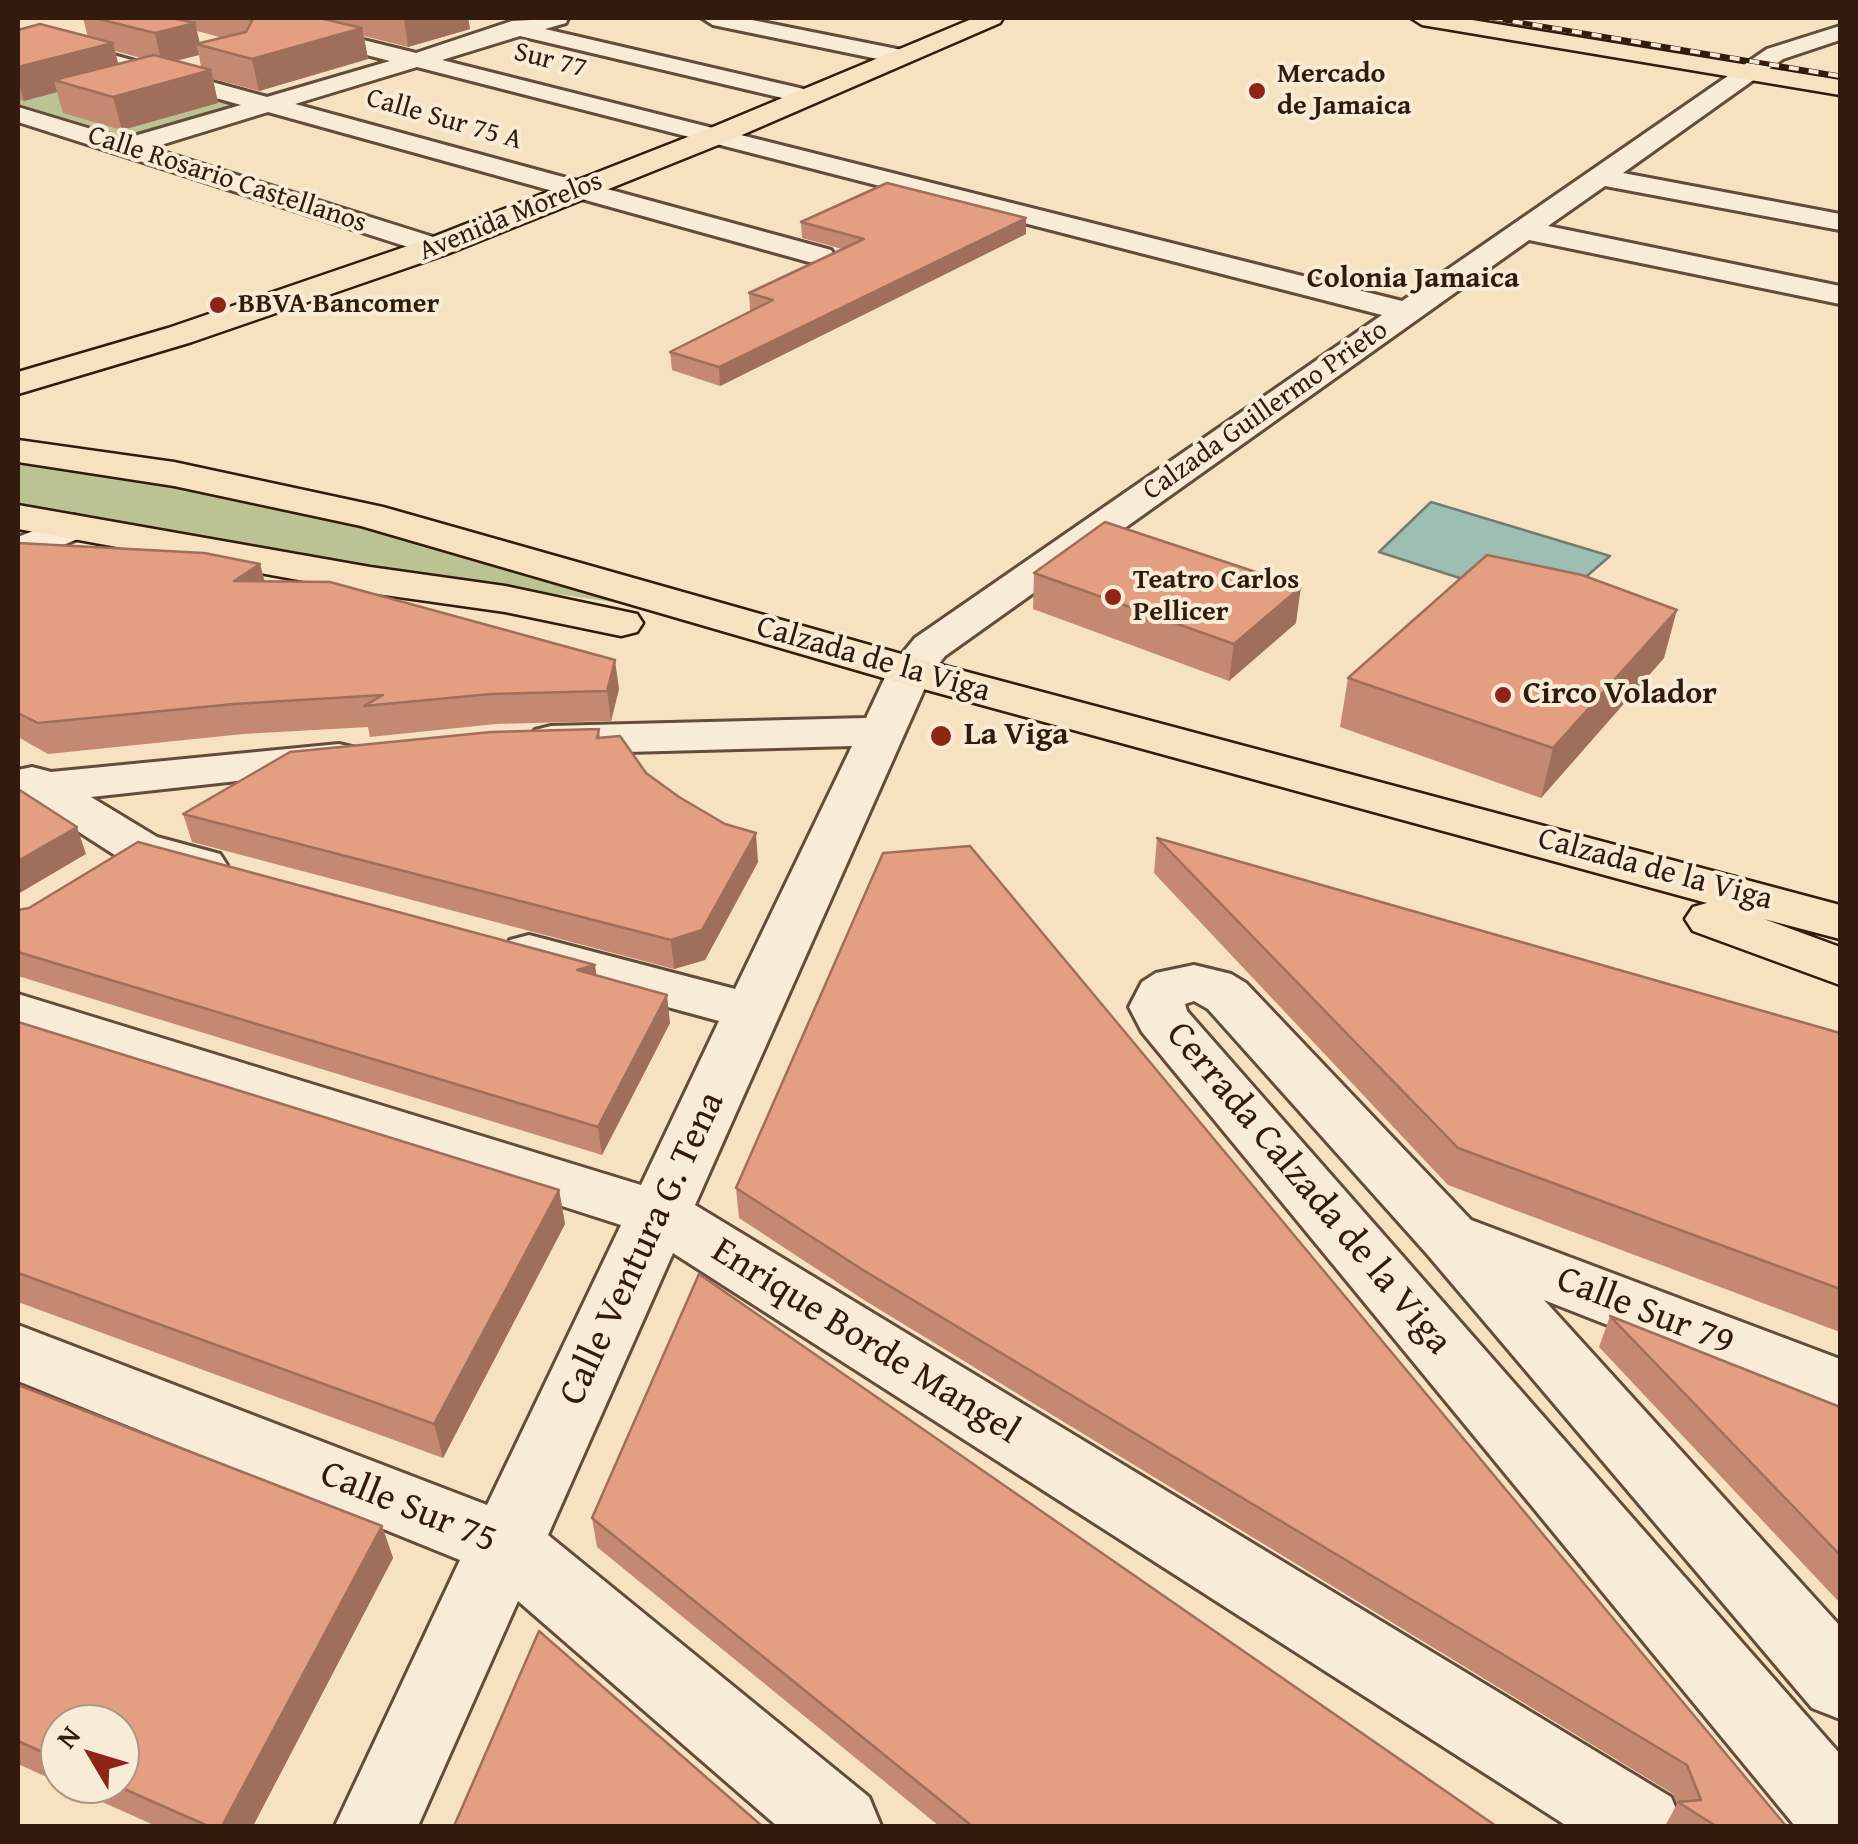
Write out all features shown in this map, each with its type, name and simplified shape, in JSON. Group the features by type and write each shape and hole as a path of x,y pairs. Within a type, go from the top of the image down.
{"main road":[{"name":"Avenida Morelos","path":"18,383 180,336 436,247 992,18"},
{"path":"1422,18 1761,64 1840,65"},
{"path":"1547,18 1761,64 1840,88"},
{"name":"Calzada de la Viga","path":"18,450 283,495 386,521 742,623 898,698 1666,872 1840,922"},
{"name":"Calzada de la Viga","path":"18,517 595,616 1541,864 1647,896 1840,966"},
{"path":"505,599 565,602 696,621 742,623"},
{"path":"1666,872 1776,924 1840,966"}],"street":[{"name":"Sur 77","path":"250,18 1407,312"},
{"path":"464,18 808,97"},
{"path":"125,147 558,18"},
{"path":"713,18 902,57"},
{"name":"Calzada Guillermo Prieto","path":"898,698 930,647 1807,32 1840,30"},
{"path":"1807,32 1840,44"},
{"name":"Calle Sur 75 A","path":"100,33 42,47 269,104 575,192 820,256"},
{"path":"106,90 212,63"},
{"path":"297,67 349,80"},
{"path":"18,114 53,104"},
{"name":"Calle Rosario Castellanos","path":"18,114 436,247"},
{"path":"1600,177 1840,222"},
{"path":"1555,208 1650,227"},
{"path":"1524,230 1840,295"},
{"path":"18,552 73,527"},
{"path":"532,741 898,698"},
{"name":"Calle Ventura G. Tena","path":"376,1826 898,698"},
{"path":"26,783 379,754"},
{"path":"94,875 140,848 183,773"},
{"path":"26,783 140,848 254,879"},
{"path":"484,940 753,1012"},
{"name":"Cerrada Calzada de la Viga","path":"1840,1682 1449,1236 1226,996 1194,983 1175,986 1161,995 1157,1006 1162,1018 1840,1816"},
{"name":"Enrique Borde Mangel","path":"18,1012 660,1214 1642,1826"},
{"name":"Calle Sur 79","path":"1449,1236 1840,1388"},
{"name":"Calle Sur 75","path":"18,1352 506,1545 840,1826"}],"green space":[{"path":"18,59 169,86 237,105 235,110 142,137 125,137 18,105"},
{"path":"18,458 331,512 641,606 424,575 18,503"}],"water":[{"path":"1431,502 1610,556 1544,613 1472,582 1379,552"}],"building":[{"path":"95,18 172,18 195,23 155,33"},
{"path":"249,18 319,18 362,28 252,59 196,44 246,32 252,21"},
{"path":"40,24 113,43 18,67 18,30"},
{"path":"154,55 211,70 113,97 54,80"},
{"path":"887,183 1026,218 719,367 670,352 773,300 749,293 864,239 801,222"},
{"path":"1105,522 1301,587 1234,644 1034,573"},
{"path":"18,543 204,553 260,564 234,581 330,582 615,660 607,691 491,694 364,706 383,695 234,704 38,723 18,713"},
{"name":"Circo Volador","path":"1487,555 1582,575 1677,610 1553,748 1348,678"},
{"path":"599,729 597,738 620,736 646,773 679,797 725,824 756,833 702,930 671,940 183,814 290,752 491,732"},
{"path":"18,789 77,827 18,861"},
{"path":"1157,838 1840,1033 1840,1289 1458,1148"},
{"path":"138,842 595,965 577,970 667,995 598,1127 18,952 18,910 29,908"},
{"path":"970,846 1786,1826 1716,1826 1678,1802 1701,1800 1687,1765 863,1270 736,1188 883,853"},
{"path":"18,1022 559,1190 434,1424 18,1273"},
{"path":"699,1274 1496,1826 972,1826 592,1518"},
{"path":"1610,1316 1840,1407 1840,1555"},
{"path":"18,1385 382,1526 222,1826 208,1826 140,1796 140,1704 40,1704 40,1751 18,1741"},
{"path":"539,1631 762,1826 454,1826"}],"railway":[{"path":"1493,18 1840,76"}],"place":[{"name":"Mercado de Jamaica","path":"1257,91"},
{"name":"BBVA Bancomer","path":"218,305"},
{"name":"Teatro Carlos Pellicer","path":"1113,597"},
{"name":"Circo Volador","path":"1503,695"},
{"name":"La Viga","path":"941,736"}],"district":[{"name":"Colonia Jamaica","path":"1413,279"}]}
